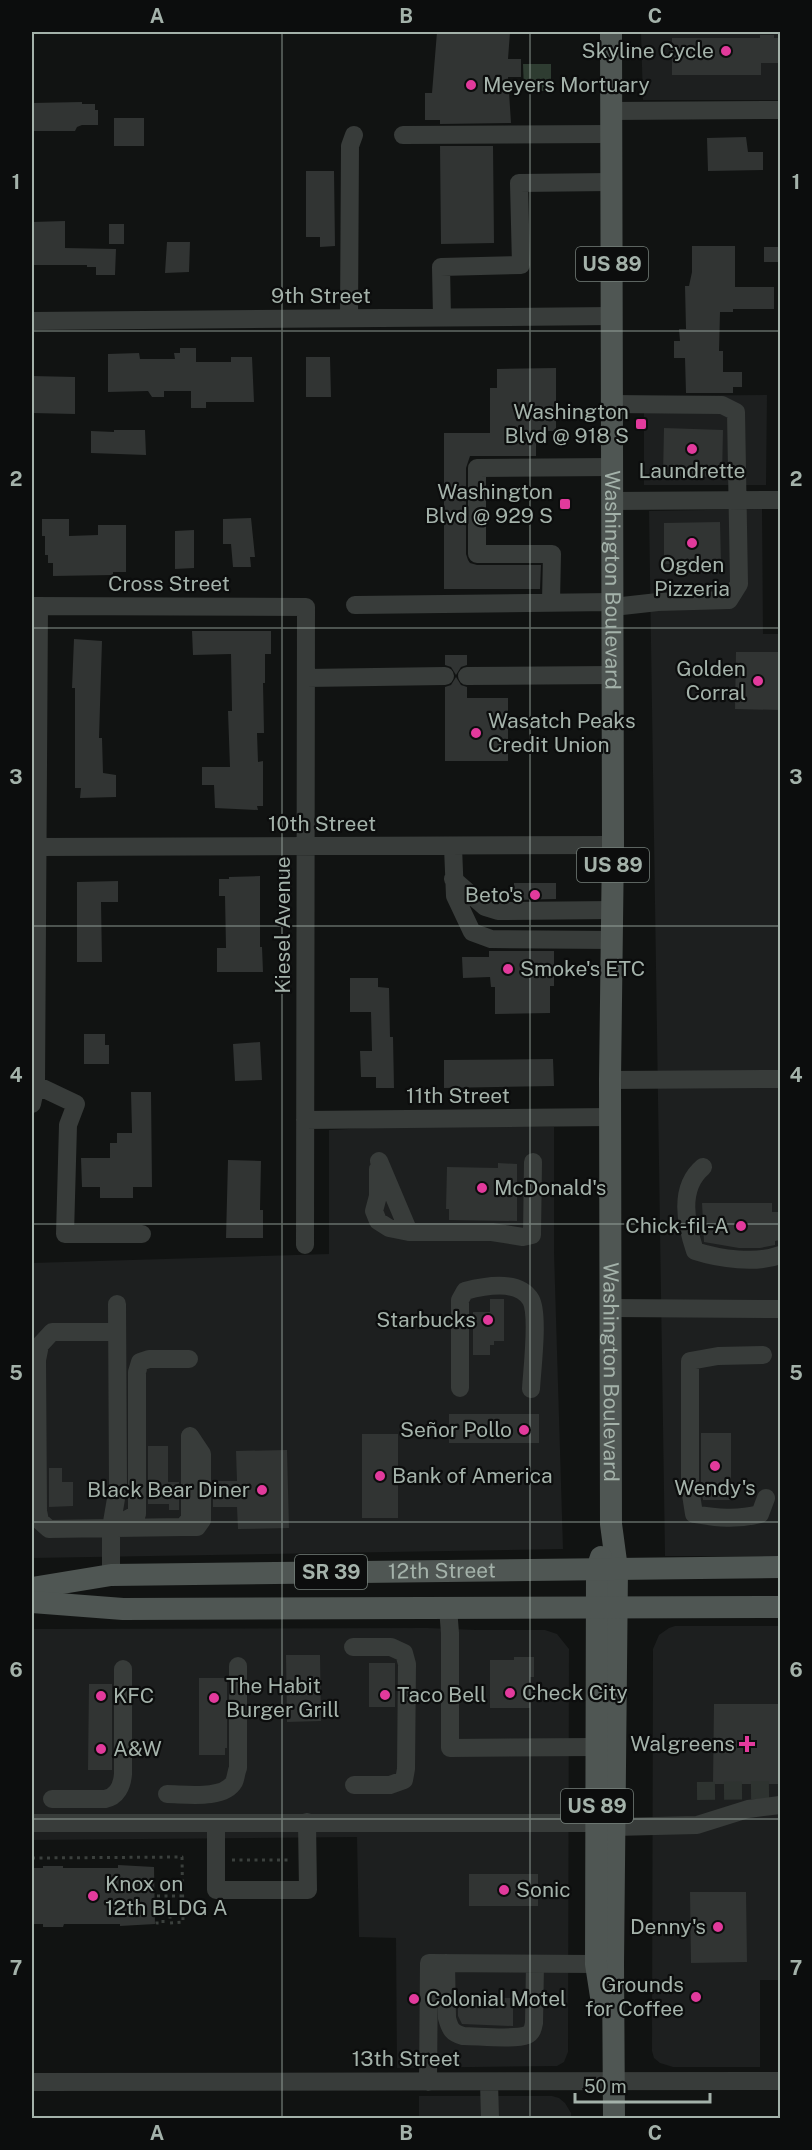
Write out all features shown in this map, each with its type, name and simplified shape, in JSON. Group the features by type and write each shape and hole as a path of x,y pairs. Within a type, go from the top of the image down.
{"main road":[{"name":"Washington Boulevard","path":"611,32 613,940 610,1080 610,1524 607,1569 605,1825 614,2118"},
{"name":"12th Street","path":"32,1588 111,1575 780,1567"},
{"name":"12th Street","path":"32,1602 123,1609 780,1607"},
{"name":"Washington Boulevard","path":"607,1608 597,1748 605,1825 596,1964 614,2082"}],"street":[{"path":"611,111 780,110"},
{"path":"403,135 610,134"},
{"path":"349,318 350,146 354,135"},
{"path":"442,317 441,267 521,265 519,183 611,182"},
{"name":"9th Street","path":"32,321 612,316"},
{"path":"356,605 551,601 613,604 729,600 739,584 736,412 722,405 612,404"},
{"path":"551,601 552,554 477,554 477,468 612,467"},
{"path":"612,501 780,500"},
{"path":"32,1104 36,1085 35,606"},
{"name":"Cross Street","path":"35,606 306,606"},
{"name":"Kiesel Avenue","path":"305,1245 306,606"},
{"path":"467,676 613,675"},
{"path":"306,678 445,676"},
{"name":"10th Street","path":"35,846 613,845"},
{"path":"453,847 454,896 472,932 491,939 613,940"},
{"path":"453,879 485,907 498,911 613,910"},
{"path":"610,1080 780,1079"},
{"path":"36,1085 76,1104 68,1125 65,1234 142,1234"},
{"name":"11th Street","path":"305,1120 611,1117"},
{"path":"379,1161 409,1232 492,1232 524,1237 532,1235 532,1162"},
{"path":"703,1167 693,1175 687,1196 687,1225 695,1251 712,1257 749,1260 780,1255"},
{"path":"460,1388 460,1300 465,1291 496,1286 518,1288 531,1300 535,1316 531,1389"},
{"path":"111,1575 111,1528 118,1486 117,1304"},
{"path":"611,1308 780,1309"},
{"path":"117,1332 52,1332 40,1345 37,1360 38,1511 40,1521 49,1529 176,1527 190,1519 189,1436"},
{"path":"763,1356 718,1356 690,1361 690,1488 694,1514 716,1518 742,1518 760,1514 766,1498"},
{"path":"111,1528 137,1514 136,1372 140,1362 149,1359 189,1359"},
{"path":"448,1608 450,1748 597,1748"},
{"path":"353,1647 391,1647 404,1653 407,1664 404,1780 390,1785 354,1785"},
{"path":"167,1794 216,1794 226,1790 233,1782 238,1768 237,1666"},
{"path":"52,1799 105,1799 111,1798 120,1788 123,1774 123,1669"},
{"path":"32,1823 308,1822 697,1825 748,1809 780,1805"},
{"path":"216,1823 216,1890 308,1890 308,1822"},
{"path":"428,2082 429,1963 596,1964"},
{"path":"446,1963 447,2018 454,2034 517,2037 527,2035 532,2031 534,2023 535,1964"},
{"name":"13th Street","path":"32,2082 780,2081"},
{"path":"489,2082 490,2118"}],"path":[{"path":"32,1858 182,1857 183,1896 183,1922 170,1923 170,1904 163,1904 163,1923 157,1923 156,1896 183,1896"},
{"path":"216,1860 308,1859"}],"shaded area":[{"path":"641,32 780,32 780,100 643,100"},
{"path":"523,64 551,64 551,91 524,91"},
{"path":"767,395 766,485 644,485 644,396"},
{"path":"762,509 763,634 780,634 780,1556 665,1556 649,511"},
{"path":"386,1127 554,1127 554,1252 563,1549 32,1558 32,1263 329,1254 329,1130"},
{"path":"675,1626 780,1626 780,1980 760,1980 760,2067 673,2067 660,2063 654,2058 652,2051 653,1649 659,1635"},
{"path":"32,1629 545,1630 557,1634 569,1649 568,2052 564,2062 557,2066 397,2068 396,1938 359,1937 357,1837 32,1840"},
{"path":"419,2096 552,2096 565,2103 571,2113 571,2118 419,2118"}],"building":[{"name":"Meyers Mortuary","path":"437,32 510,32 508,59 521,59 521,77 508,77 511,123 440,124 440,120 425,120 425,93 432,93"},
{"name":"Skyline Cycle","path":"760,35 774,35 774,38 780,38 780,63 761,63 761,75 672,75 672,38 760,38"},
{"path":"82,102 82,104 95,104 95,110 98,110 98,125 82,125 75,131 32,131 32,103"},
{"path":"114,118 144,118 144,146 114,146"},
{"path":"746,137 748,152 763,152 763,170 708,171 707,138"},
{"path":"440,146 493,146 494,243 441,244"},
{"path":"306,171 334,171 335,246 320,247 320,237 306,237"},
{"path":"65,221 65,248 116,249 115,275 96,275 96,267 87,267 87,265 32,265 32,222"},
{"path":"109,224 124,224 124,244 109,244"},
{"path":"167,242 190,242 189,272 165,273"},
{"path":"692,246 735,246 735,287 774,287 774,309 733,309 733,312 720,312 719,351 723,351 723,372 742,372 742,387 733,387 733,393 686,393 685,358 674,358 674,341 680,341 679,329 686,329 685,286 689,286 692,272"},
{"path":"764,247 780,247 780,262 764,262"},
{"path":"180,348 196,348 196,362 231,362 231,357 252,357 254,402 206,402 206,408 191,408 191,391 164,391 164,397 152,397 148,391 108,392 108,354 139,353 140,359 175,359 174,353 180,353"},
{"path":"306,357 330,357 331,397 306,397"},
{"path":"556,368 556,431 536,431 536,456 470,456 466,468 466,554 468,560 477,565 541,565 540,589 444,589 444,433 490,433 490,388 497,388 497,369"},
{"path":"32,376 75,377 75,414 32,413"},
{"path":"664,428 723,430 722,477 663,476"},
{"path":"114,430 145,430 146,455 91,453 91,431 114,432"},
{"path":"251,518 255,557 250,557 251,567 233,567 231,544 223,544 223,519"},
{"path":"42,519 69,519 69,536 98,535 98,525 126,525 126,572 113,572 113,575 53,576 53,563 48,563 48,555 45,555"},
{"name":"Ogden Pizzeria","path":"720,522 721,563 664,564 664,523"},
{"path":"194,530 194,568 175,569 175,531"},
{"path":"192,631 271,631 271,654 265,654 265,683 263,683 264,733 257,733 258,762 263,761 263,806 257,806 258,810 215,808 214,785 202,785 202,767 230,767 228,711 232,711 231,654 193,655"},
{"path":"74,639 102,641 99,738 102,738 103,773 116,775 116,797 80,798 81,788 75,788 75,688 72,688"},
{"name":"Golden Corral","path":"736,652 780,652 780,710 735,709"},
{"path":"445,655 467,655 467,665 461,667 456,675 451,667 445,665"},
{"name":"Wasatch Peaks Credit Union","path":"456,677 461,685 467,687 467,698 508,698 508,761 445,761 445,687 451,685"},
{"path":"260,876 260,947 262,947 263,972 217,972 217,948 226,948 225,896 219,896 219,879"},
{"path":"118,881 118,902 101,902 102,962 77,962 77,882"},
{"name":"Beto's","path":"514,883 556,883 556,899 514,900"},
{"name":"Smoke's ETC","path":"489,951 554,951 554,986 550,986 550,1013 495,1014 495,987 491,987 490,977 463,978 462,957 489,957"},
{"path":"350,978 378,978 378,987 389,988 394,1088 376,1088 376,1077 361,1077 360,1051 372,1051 371,1012 350,1012"},
{"path":"84,1034 105,1034 105,1045 109,1045 109,1064 84,1064"},
{"path":"260,1042 262,1080 235,1081 233,1044"},
{"path":"553,1059 554,1086 444,1088 444,1060"},
{"path":"131,1092 151,1092 152,1187 133,1187 133,1198 100,1198 100,1187 82,1187 81,1158 110,1158 110,1143 117,1143 117,1133 132,1133"},
{"path":"228,1160 261,1161 260,1210 263,1210 263,1238 226,1238"},
{"name":"McDonald's","path":"498,1163 517,1164 517,1221 449,1220 449,1209 446,1209 447,1167 498,1168"},
{"name":"Chick-fil-A","path":"702,1203 772,1203 772,1212 780,1212 780,1240 775,1241 775,1245 760,1248 739,1248 704,1242"},
{"name":"Starbucks","path":"490,1299 504,1299 504,1341 494,1341 494,1345 490,1345 490,1355 473,1355 473,1312 490,1312"},
{"path":"449,1414 539,1414 539,1443 449,1443"},
{"name":"Wendy's","path":"701,1433 731,1433 731,1500 703,1500"},
{"name":"Bank of America","path":"362,1434 398,1434 398,1518 362,1518"},
{"path":"148,1446 168,1446 168,1482 179,1482 179,1510 169,1510 169,1504 148,1504"},
{"name":"Black Bear Diner","path":"287,1450 289,1528 238,1529 237,1507 213,1507 213,1481 237,1481 236,1451"},
{"path":"49,1468 62,1468 62,1482 73,1482 73,1506 49,1507"},
{"path":"286,1655 320,1655 321,1721 287,1722"},
{"name":"Check City","path":"514,1657 534,1657 534,1677 530,1677 530,1708 490,1708 490,1660 514,1660"},
{"name":"Taco Bell","path":"369,1663 395,1663 395,1707 369,1707"},
{"name":"The Habit Burger Grill","path":"199,1678 227,1678 227,1748 225,1748 225,1755 199,1755"},
{"path":"89,1684 112,1684 112,1770 88,1770"},
{"name":"Walgreens","path":"714,1704 780,1704 780,1784 713,1784"},
{"name":"Knox on 12th BLDG A","path":"118,1865 154,1867 155,1924 120,1926 120,1924 64,1924 63,1927 43,1927 43,1924 32,1924 32,1868 63,1866 63,1868 118,1868"},
{"name":"Sonic","path":"469,1874 538,1874 538,1906 469,1906"},
{"name":"Denny's","path":"690,1892 746,1892 747,1962 691,1963"},
{"path":"458,1998 513,1998 513,2026 462,2024 458,2016"}],"tunnel":[{"path":"697,1791 780,1790"}],"place":[{"name":"Skyline Cycle","path":"726,51"},
{"name":"Meyers Mortuary","path":"471,85"},
{"name":"Washington Blvd @ 918 S","path":"641,424"},
{"name":"Laundrette","path":"692,449"},
{"name":"Washington Blvd @ 929 S","path":"565,504"},
{"name":"Ogden Pizzeria","path":"692,543"},
{"name":"Golden Corral","path":"758,681"},
{"name":"Wasatch Peaks Credit Union","path":"476,733"},
{"name":"Beto's","path":"535,895"},
{"name":"Smoke's ETC","path":"508,969"},
{"name":"McDonald's","path":"482,1188"},
{"name":"Chick-fil-A","path":"741,1226"},
{"name":"Starbucks","path":"488,1320"},
{"name":"Señor Pollo","path":"524,1430"},
{"name":"Wendy's","path":"715,1466"},
{"name":"Bank of America","path":"380,1476"},
{"name":"Black Bear Diner","path":"262,1490"},
{"name":"Check City","path":"510,1693"},
{"name":"Taco Bell","path":"385,1695"},
{"name":"KFC","path":"101,1696"},
{"name":"The Habit Burger Grill","path":"214,1698"},
{"name":"Walgreens","path":"747,1744"},
{"name":"A&W","path":"101,1749"},
{"name":"Sonic","path":"504,1890"},
{"name":"Knox on 12th BLDG A","path":"93,1896"},
{"name":"Denny's","path":"718,1927"},
{"name":"Grounds for Coffee","path":"696,1997"},
{"name":"Colonial Motel","path":"414,1999"}]}
